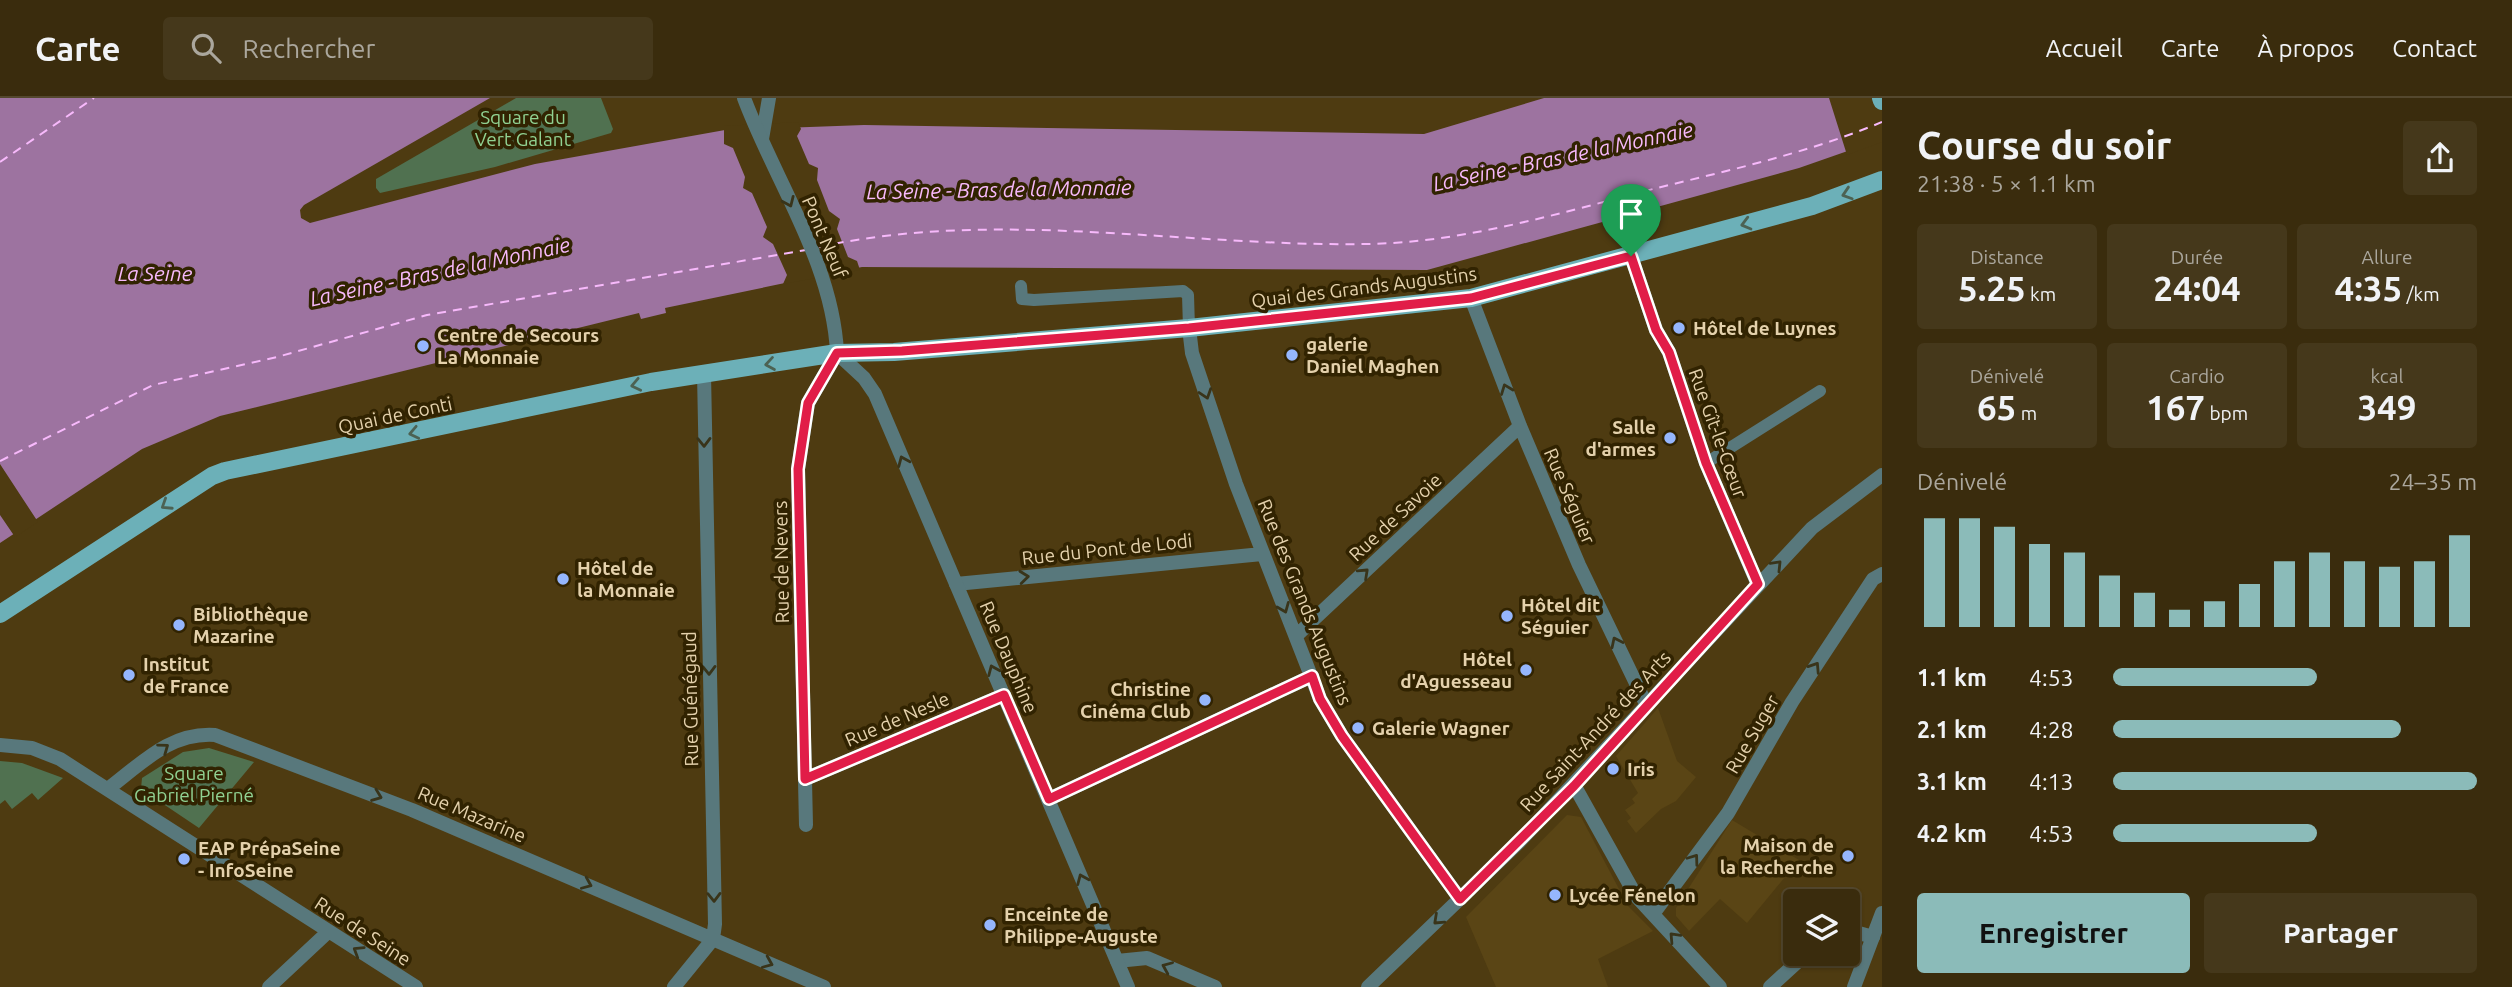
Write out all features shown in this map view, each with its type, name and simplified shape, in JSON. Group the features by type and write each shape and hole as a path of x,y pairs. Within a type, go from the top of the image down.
{"main road":[{"name":"Quai des Grands Augustins","path":"837,353 902,351 1189,328 1471,298 1812,206 1882,180"},
{"name":"Quai de Conti","path":"0,614 212,476 225,471 704,374 837,353"}],"street":[{"path":"762,139 769,100"},
{"name":"Pont Neuf","path":"746,102 819,271 832,313 837,353"},
{"name":"Rue Gît-le-Cœur","path":"1631,256 1656,330 1669,352 1706,463 1758,584"},
{"path":"1021,286 1022,299 1034,300 1182,291 1188,296 1189,328"},
{"name":"Rue Séguier","path":"1471,298 1520,426 1579,565 1646,704"},
{"name":"Rue des Grands Augustins","path":"1189,328 1192,353 1262,554 1320,699 1342,736 1460,899"},
{"name":"Rue Dauphine","path":"837,353 864,378 874,394 1128,987"},
{"name":"Rue de Nevers","path":"806,825 798,469 808,403 837,353"},
{"name":"Rue Guénégaud","path":"704,374 715,924 713,939"},
{"path":"1706,463 1820,391"},
{"name":"Rue de Savoie","path":"1296,636 1520,426"},
{"name":"Rue Saint-André des Arts","path":"1368,987 1574,786 1758,584 1829,514 1882,475"},
{"name":"Rue du Pont de Lodi","path":"956,584 1262,554"},
{"name":"Rue Suger","path":"1653,914 1728,813 1792,702 1873,579 1882,573"},
{"path":"1049,799 1312,676"},
{"name":"Rue de Nesle","path":"805,779 1004,695"},
{"name":"Rue Mazarine","path":"109,788 177,738 194,734 215,735 412,810 824,987"},
{"name":"Rue de Seine","path":"0,745 32,748 60,759 416,987"},
{"path":"1574,786 1636,896 1720,987"},
{"path":"1854,987 1882,913"},
{"path":"269,987 328,932"},
{"path":"1860,934 1872,937"},
{"path":"674,987 713,939"},
{"path":"1117,961 1147,958 1215,987"},
{"path":"1770,987 1792,966"}],"shaded area":[{"path":"1658,708 1677,761 1696,777 1676,801 1661,809 1636,833 1627,821 1631,818 1625,810 1635,803 1632,799 1638,793 1616,756"},
{"name":"Lycée Fénelon","path":"1567,815 1581,817 1628,906 1653,931 1598,959 1608,987 1496,987 1466,917"},
{"path":"1732,820 1799,860 1747,923 1720,899 1689,931 1676,916 1676,908"}],"green space":[{"name":"Square du Vert Galant","path":"516,98 601,98 613,129 611,133 495,167 380,193 376,188 376,179"},
{"name":"Square Gabriel Pierné","path":"209,748 254,762 199,828 141,789 142,778 183,752"},
{"path":"0,761 22,763 63,778 38,800 32,793 12,809 5,800 0,804"}],"water":[{"name":"La Seine","path":"0,98 490,98 304,205 300,210 301,218 310,223 535,164 725,130 864,125 1424,134 1544,98 1882,98 1882,139 1799,168 1427,270 862,267 665,308 666,313 641,319 639,313 220,416 142,449 0,543"}],"pier":[{"path":"1829,98 1882,98 1882,142 1847,155"},
{"path":"798,122 801,129 797,136 809,164 818,168 817,180 829,211 840,219 837,229 848,257 857,261 860,270 783,284 787,275 773,244 763,237 767,227 752,193 743,188 745,177 733,148 724,144 724,126"},
{"path":"0,464 38,522 15,537 0,515"}],"ferry route":[{"path":"0,162 94,98"},
{"path":"819,247 886,236 954,230 1091,232 1298,243 1366,244 1438,238 1547,217 1740,168 1826,143 1882,122"},
{"path":"0,461 153,385 277,357 427,315 806,250"}],"place":[{"name":"Hôtel de Luynes","path":"1679,328"},
{"name":"Centre de Secours La Monnaie","path":"423,346"},
{"name":"galerie Daniel Maghen","path":"1292,355"},
{"name":"Salle d'armes","path":"1670,438"},
{"name":"Hôtel de la Monnaie","path":"563,579"},
{"name":"Hôtel dit Séguier","path":"1507,616"},
{"name":"Bibliothèque Mazarine","path":"179,625"},
{"name":"Hôtel d'Aguesseau","path":"1526,670"},
{"name":"Institut de France","path":"129,675"},
{"name":"Christine Cinéma Club","path":"1205,700"},
{"name":"Galerie Wagner","path":"1358,728"},
{"name":"Iris","path":"1613,769"},
{"name":"Maison de la Recherche","path":"1848,856"},
{"name":"EAP PrépaSeine - InfoSeine","path":"184,859"},
{"name":"Lycée Fénelon","path":"1555,895"},
{"name":"Enceinte de Philippe-Auguste","path":"990,925"}],"route":[{"path":"1631,256 1656,330 1669,352 1706,463 1758,584 1640,710 1574,786 1460,899 1342,736 1320,699 1312,676 1049,799 1004,695 805,779 798,469 808,403 837,353 902,351 1189,328 1471,298 1631,256"}],"water label":[{"name":"La Seine - Bras de la Monnaie","path":"1563,157"},
{"name":"La Seine - Bras de la Monnaie","path":"999,190"},
{"name":"La Seine - Bras de la Monnaie","path":"440,272"}]}
